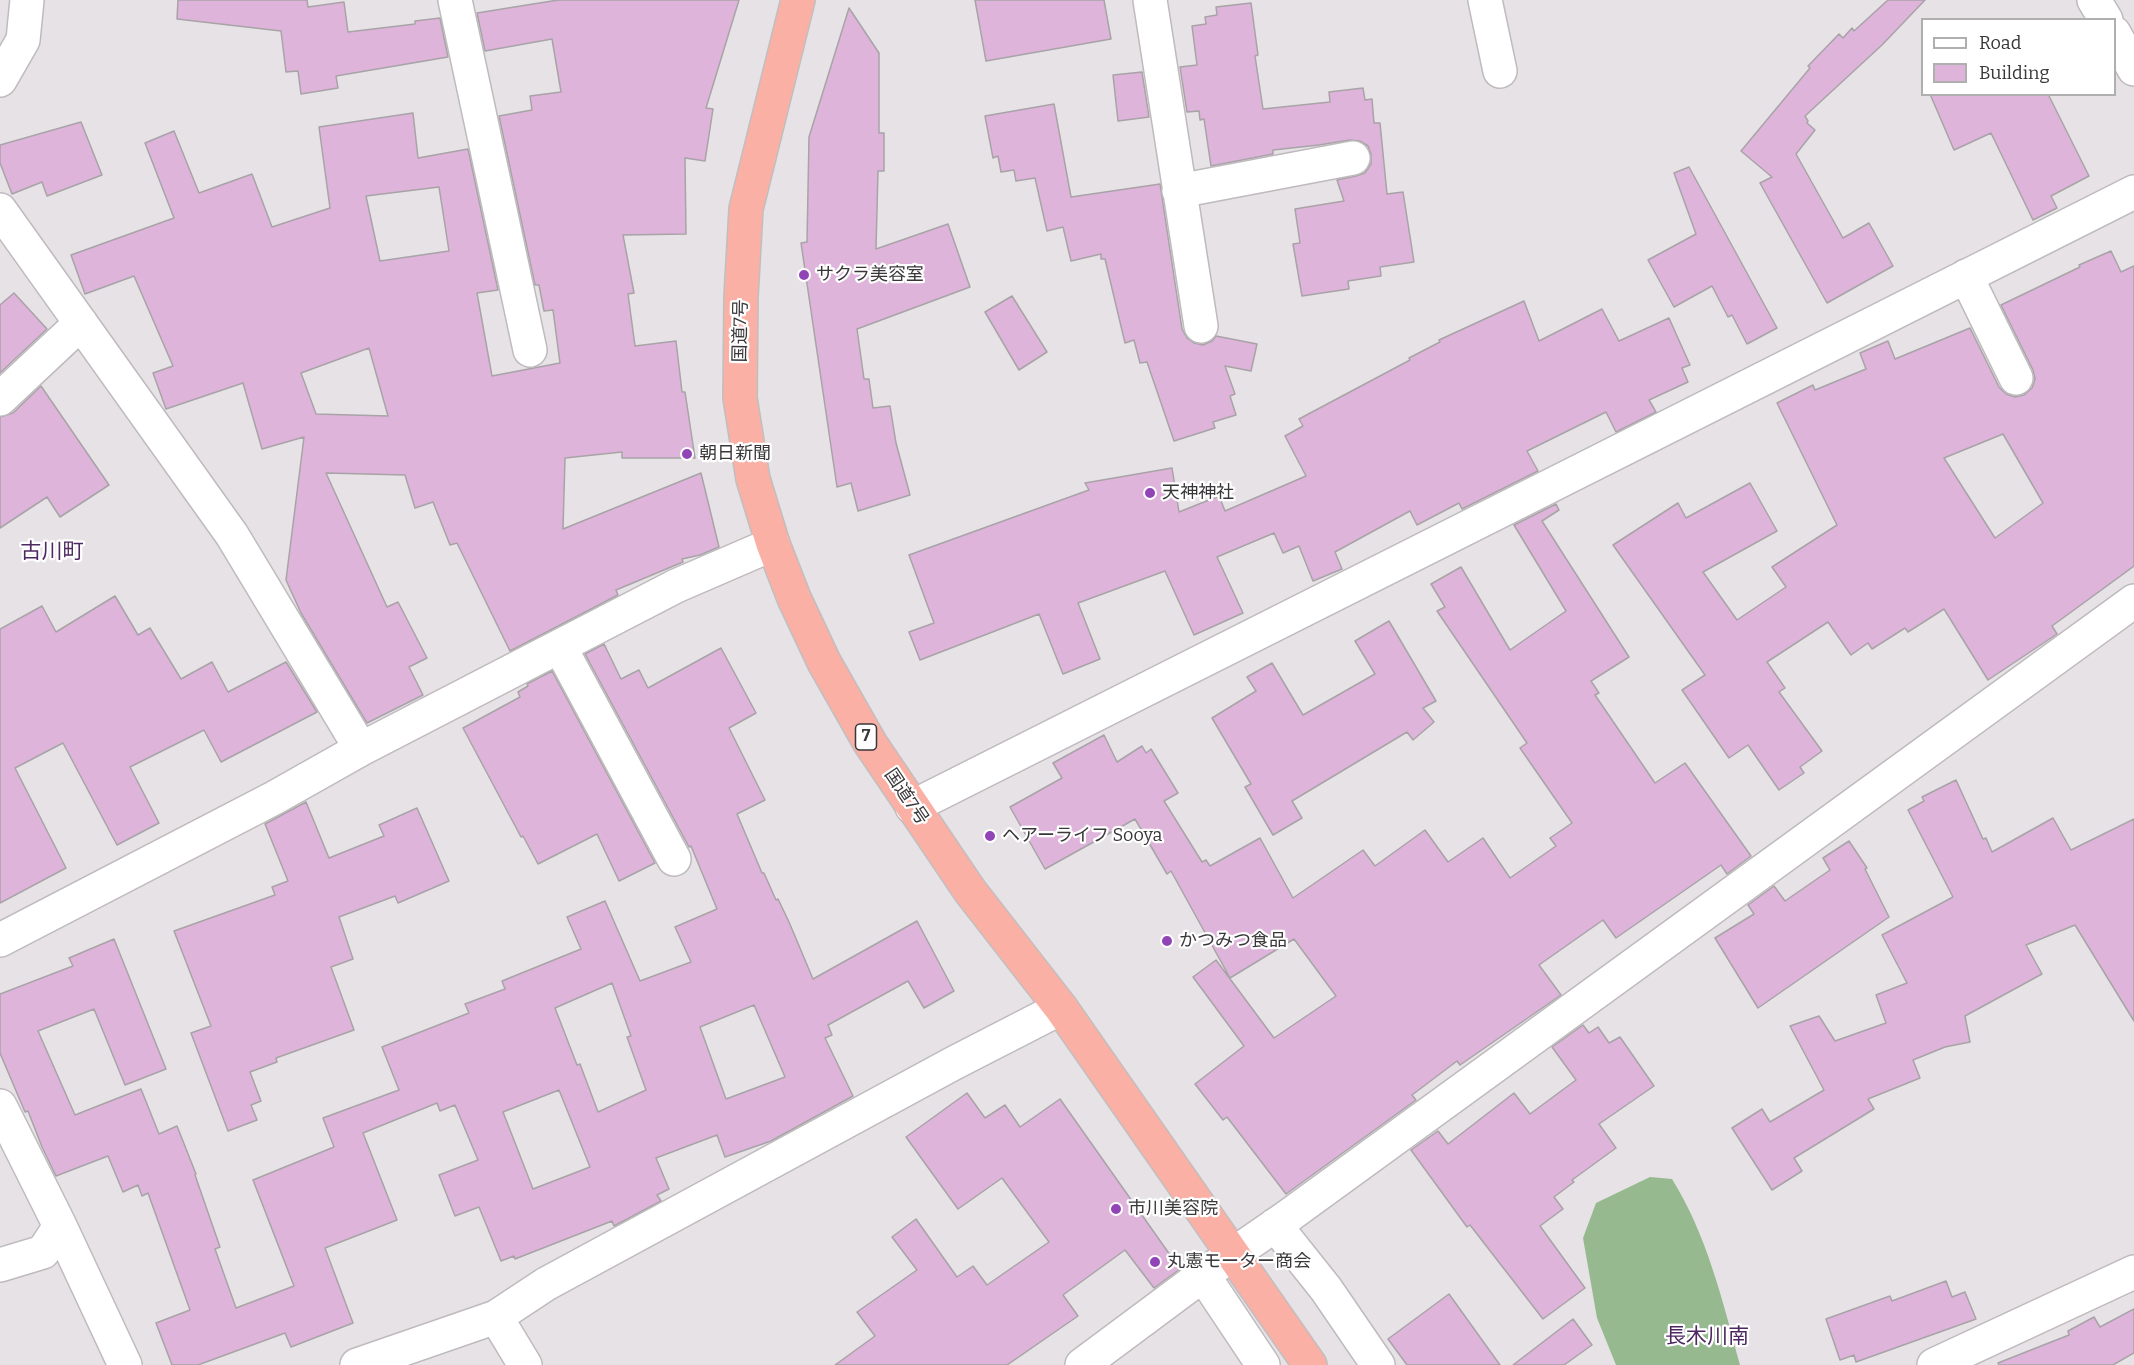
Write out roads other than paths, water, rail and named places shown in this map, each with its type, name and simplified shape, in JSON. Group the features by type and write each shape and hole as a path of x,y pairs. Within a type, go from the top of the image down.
{"highway":[{"name":"国道7号","path":"798,0 746,210 741,297 740,398 753,478 773,543 794,598 824,662 870,743 970,891 1061,1008 1310,1365"}],"street":[{"path":"0,80 23,40 27,0"},
{"path":"455,0 530,350"},
{"path":"1149,0 1201,326"},
{"path":"1485,0 1500,71"},
{"path":"2094,0 2105,18"},
{"path":"1179,191 1353,158"},
{"path":"912,807 2134,192"},
{"path":"0,210 231,535 361,749"},
{"path":"1966,276 2016,378"},
{"path":"0,399 81,323"},
{"path":"0,940 676,586 773,543"},
{"path":"1082,1365 1233,1253 2134,601"},
{"path":"560,646 674,859"},
{"path":"357,1365 496,1317 546,1284 954,1063 1061,1008"},
{"path":"0,1106 60,1226 125,1365"},
{"path":"1275,1224 1326,1288 1378,1365"},
{"path":"0,1265 43,1252 60,1226"},
{"path":"1934,1365 2134,1272"},
{"path":"1203,1275 1263,1365"},
{"path":"496,1317 525,1365"}],"place":[{"name":"サクラ美容室","path":"804,275"},
{"name":"朝日新聞","path":"687,454"},
{"name":"天神神社","path":"1150,493"},
{"name":"ヘアーライフ Sooya","path":"990,836"},
{"name":"かつみつ食品","path":"1167,941"},
{"name":"市川美容院","path":"1116,1209"},
{"name":"丸憲モーター商会","path":"1155,1262"}],"district":[{"name":"古川町","path":"52,552"},
{"name":"長木川南","path":"1707,1337"}]}
